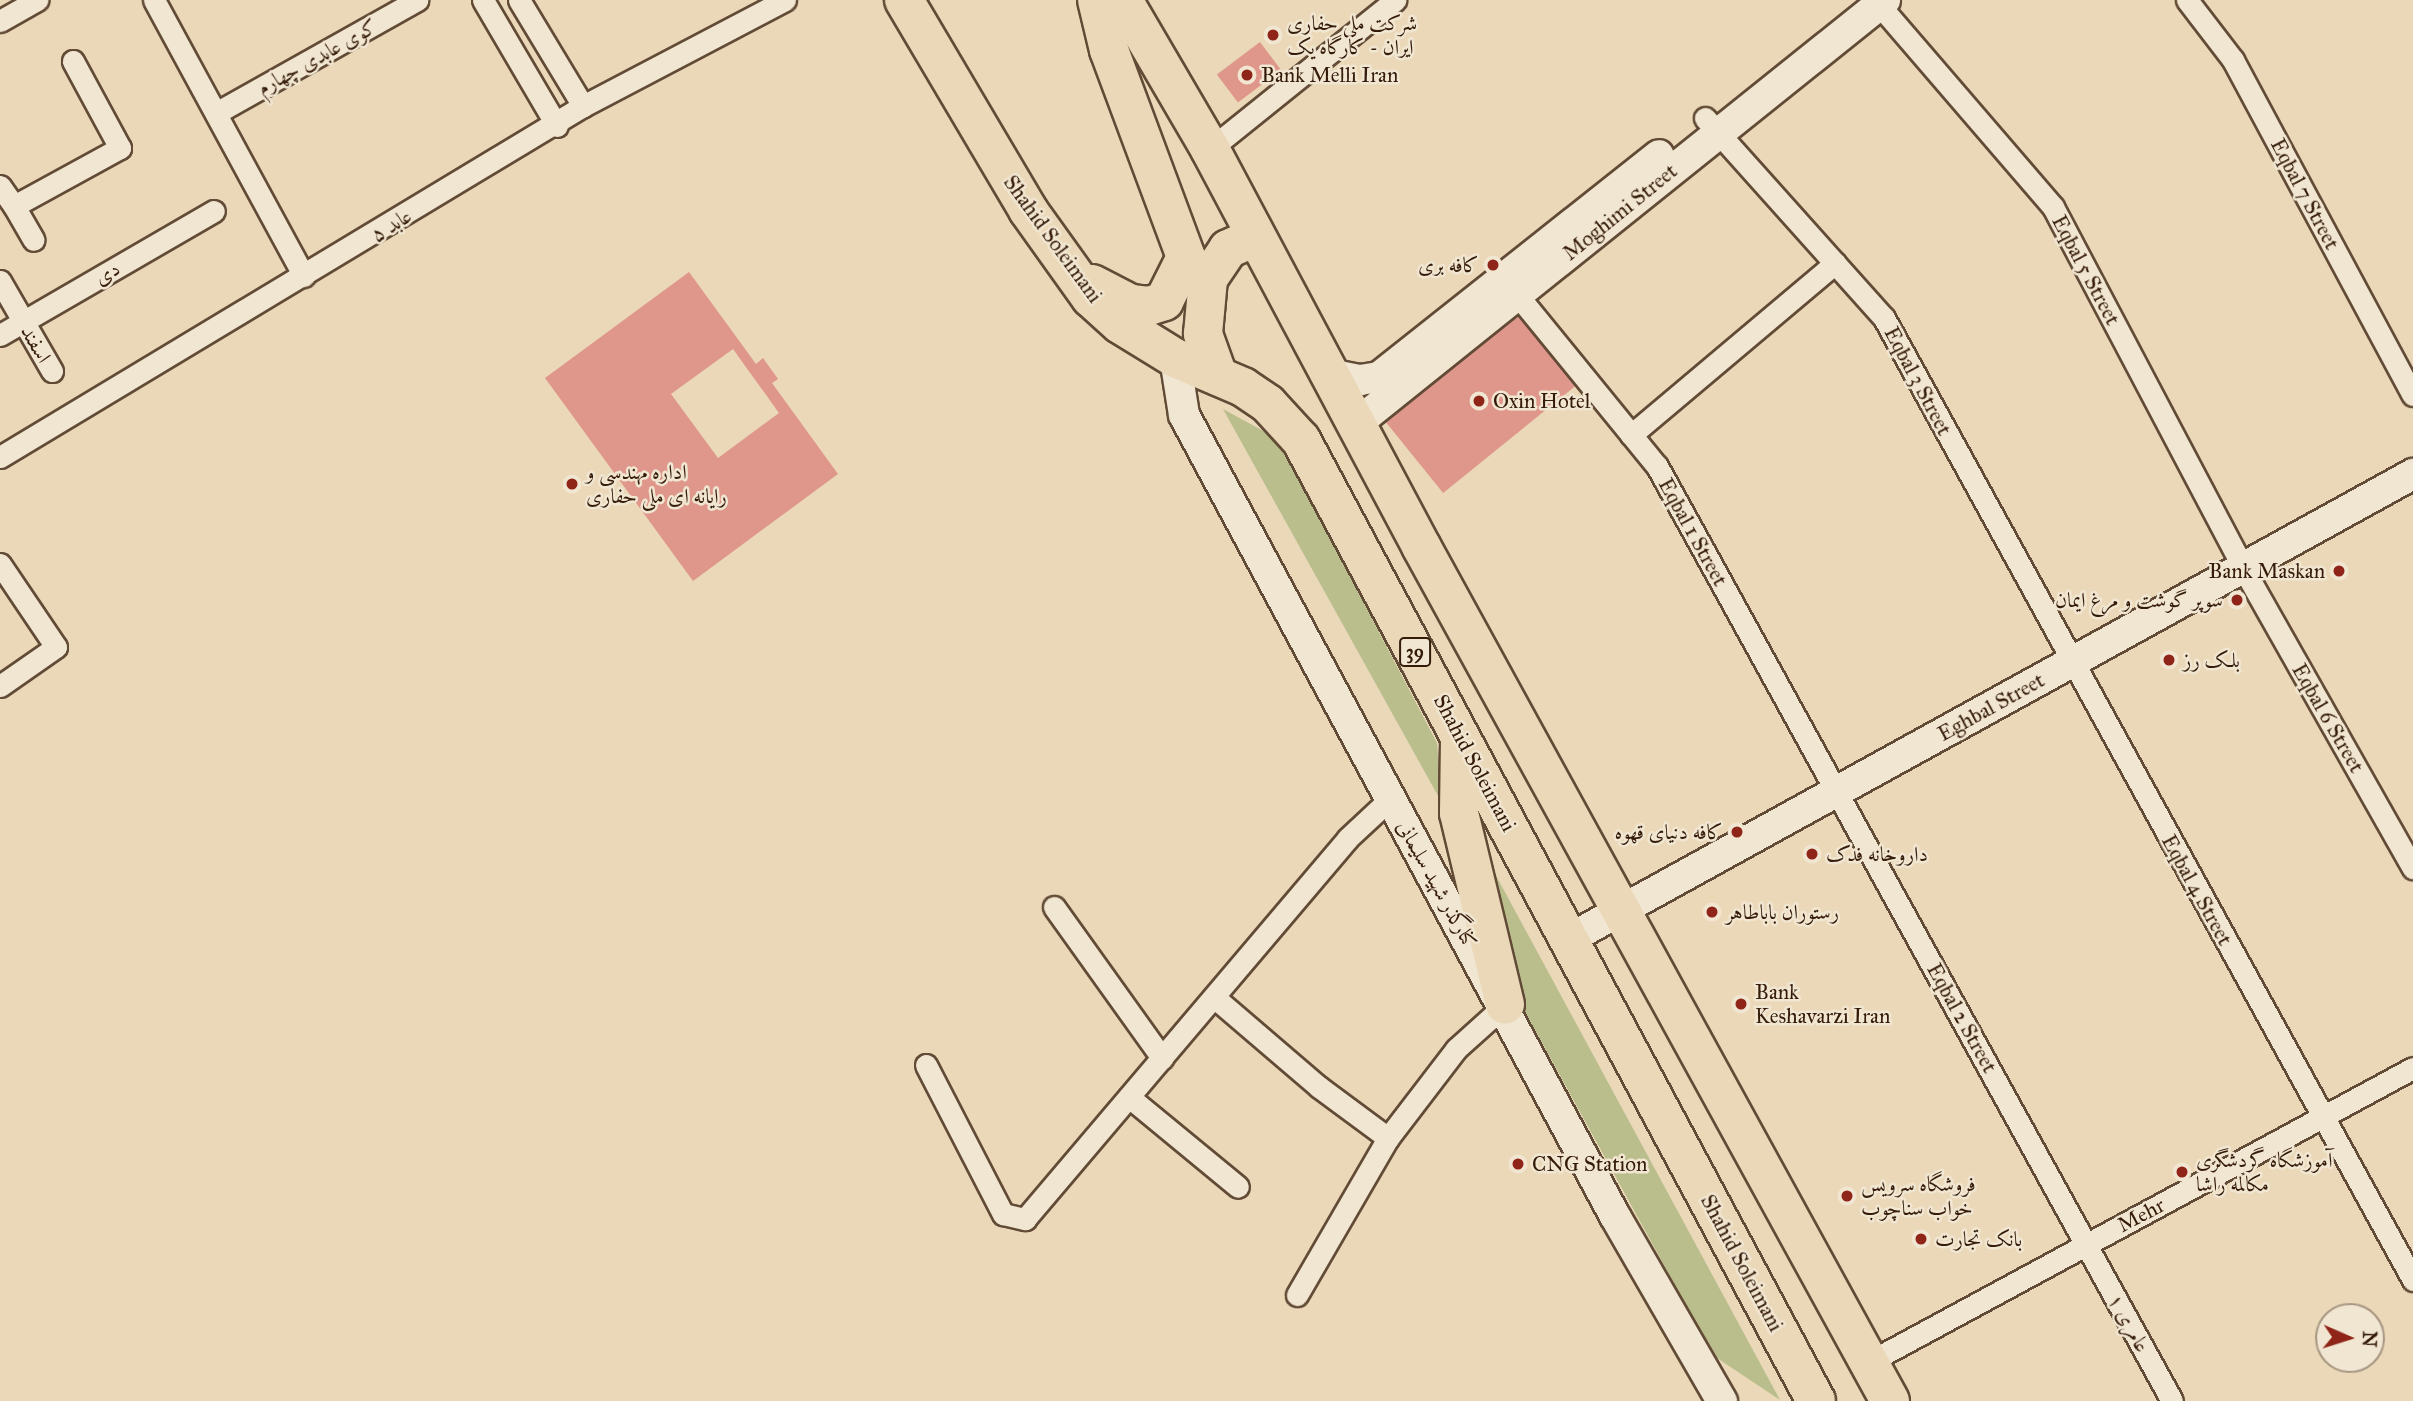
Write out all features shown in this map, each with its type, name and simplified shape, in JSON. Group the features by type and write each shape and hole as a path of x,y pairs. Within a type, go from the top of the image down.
{"highway":[{"name":"Shahid Soleimani","path":"904,0 1028,210 1091,298 1120,324 1175,358 1219,376 1268,404 1301,440 1816,1401"},
{"path":"1069,264 1101,291 1131,304 1149,306 1164,301 1186,257 1109,50 1097,0"},
{"path":"1123,0 1210,149 1356,424 1890,1401"},
{"path":"1219,376 1203,334 1208,279 1228,249 1248,240 1259,243"},
{"path":"1460,735 1459,813 1505,1005"}],"main road":[{"name":"Moghimi Street","path":"1356,424 1510,286 1873,1"},
{"name":"Moghimi Street","path":"1329,374 1360,380 1379,377 1510,286"},
{"name":"کنارگذر شهید سلیمانی","path":"1175,358 1184,415 1390,799 1505,1005 1615,1216 1722,1401"},
{"name":"Eghbal Street","path":"1569,939 2413,474"}],"street":[{"path":"0,21 37,0"},
{"path":"154,0 304,276"},
{"name":"کوی عابدی چهارم","path":"216,113 418,0"},
{"path":"483,0 557,126"},
{"path":"519,0 583,106"},
{"name":"عابد ۵","path":"0,457 557,126 583,106 785,0"},
{"path":"1210,149 1395,0"},
{"name":"Eqbal 7 Street","path":"2187,0 2233,60 2413,395"},
{"name":"Eqbal 5 Street","path":"1873,1 2053,207 2243,568"},
{"path":"14,206 120,148 73,61"},
{"name":"Eqbal 3 Street","path":"1711,126 1884,318 2071,663"},
{"path":"1,185 34,240"},
{"name":"دی","path":"0,335 214,211"},
{"path":"1631,435 1835,263"},
{"name":"اسفند","path":"0,281 52,372"},
{"name":"Eqbal 1 Street","path":"1510,286 1657,466 1838,791"},
{"name":"Eqbal 6 Street","path":"2243,568 2413,868"},
{"path":"0,686 56,647 4,577"},
{"name":"Eqbal 4 Street","path":"2071,663 2413,1280"},
{"name":"Eqbal 2 Street","path":"1838,791 2086,1245"},
{"path":"926,1065 1003,1214 1026,1219 1348,838 1390,799"},
{"path":"1054,907 1162,1058"},
{"path":"1214,997 1319,1087 1388,1138"},
{"path":"1297,1295 1388,1138 1456,1049 1505,1005"},
{"name":"Mehr","path":"1869,1362 2413,1068"},
{"path":"1129,1097 1237,1187"},
{"name":"عامری ۱","path":"2086,1245 2172,1401"}],"green space":[{"path":"1223,409 1278,439 1437,743 1442,803"},
{"path":"1486,857 1780,1400 1714,1356 1501,968"}],"building":[{"path":"1260,42 1281,70 1238,102 1217,74"},
{"path":"689,272 756,364 763,358 778,379 772,383 838,474 693,581 545,378","holes":["733,349 779,413 718,458 671,394"]},
{"name":"Oxin Hotel","path":"1515,310 1576,385 1443,493 1382,418"}],"place":[{"name":"شرکت ملی حفاری ایران - کارگاه یک","path":"1273,35"},
{"name":"Bank Melli Iran","path":"1247,75"},
{"name":"کافه بری","path":"1493,265"},
{"name":"Oxin Hotel","path":"1479,401"},
{"name":"اداره مهندسی و رایانه ای ملی حفاری","path":"572,484"},
{"name":"Bank Maskan","path":"2339,571"},
{"name":"سوپر گوشت و مرغ ایمان","path":"2237,600"},
{"name":"بلک رز","path":"2169,660"},
{"name":"کافه دنیای قهوه","path":"1737,832"},
{"name":"داروخانه فدک","path":"1812,854"},
{"name":"رستوران باباطاهر","path":"1712,912"},
{"name":"Bank Keshavarzi Iran","path":"1741,1004"},
{"name":"CNG Station","path":"1518,1164"},
{"name":"آموزشگاه گردشگری مکالمه راشا","path":"2182,1172"},
{"name":"فروشگاه سرویس خواب سناچوب","path":"1847,1196"},
{"name":"بانک تجارت","path":"1921,1239"}]}
